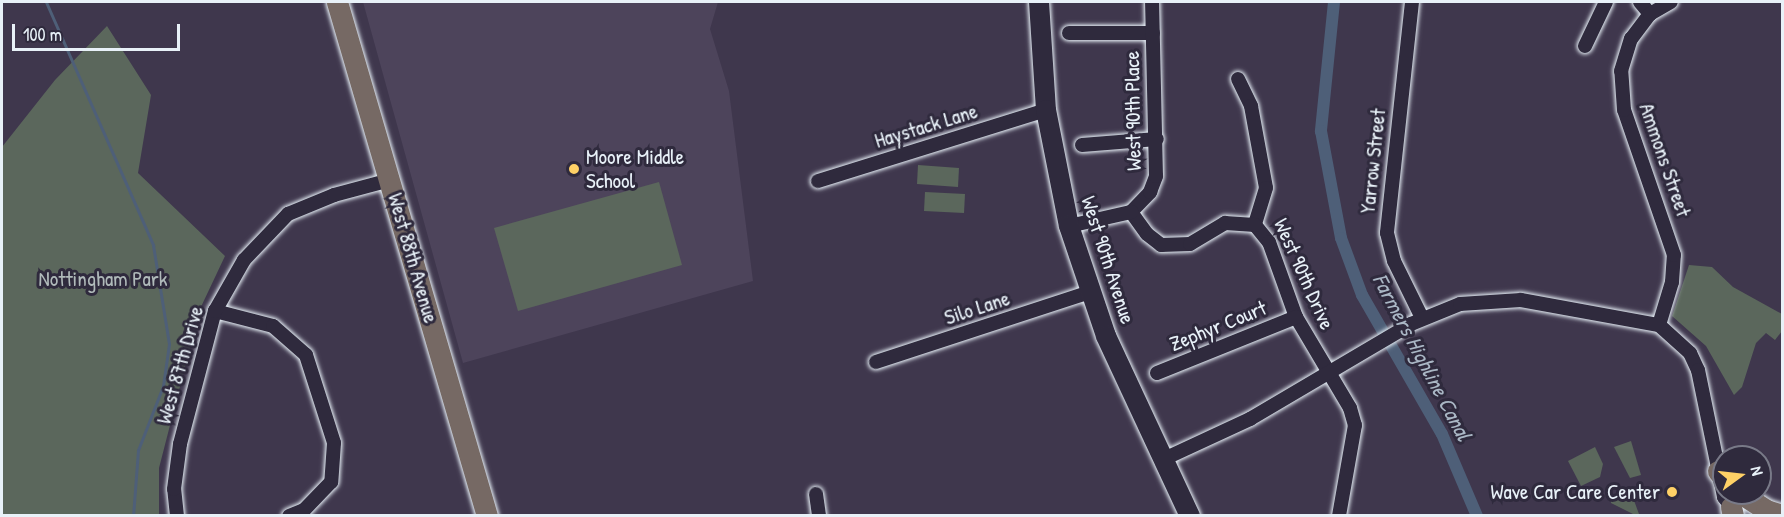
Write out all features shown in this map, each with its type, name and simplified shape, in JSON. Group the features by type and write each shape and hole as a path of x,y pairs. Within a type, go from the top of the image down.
{"main road":[{"name":"West 88th Avenue","path":"337,2 487,516"},
{"path":"1736,508 1766,510 1782,516"}],"street":[{"name":"West 90th Avenue","path":"1039,2 1046,110 1069,226 1090,292 1119,366 1167,458 1190,516"},
{"name":"West 90th Place","path":"1131,212 1150,192 1156,176 1157,139 1152,2"},
{"name":"Yarrow Street","path":"1412,2 1387,233 1394,261 1422,318"},
{"path":"1585,46 1606,2"},
{"path":"1640,2 1650,14"},
{"name":"Ammons Street","path":"1659,325 1672,282 1674,255 1624,110 1621,71 1631,39 1650,14 1671,2"},
{"path":"1069,33 1153,33"},
{"name":"West 90th Drive","path":"1238,79 1251,106 1266,188 1255,225 1269,242 1283,273 1296,317 1350,408 1355,425 1339,516"},
{"name":"Haystack Lane","path":"818,181 1046,110"},
{"path":"1082,145 1157,139"},
{"name":"West 87th Drive","path":"177,516 174,489 180,444 215,311 244,260 288,214 334,195 390,180"},
{"path":"1069,226 1131,212 1147,234 1161,245 1190,244 1225,223 1255,225"},
{"name":"Silo Lane","path":"876,362 1090,292"},
{"path":"1167,458 1250,419 1378,341 1422,318 1460,304 1509,299 1659,325 1690,353 1698,370 1715,445"},
{"path":"215,311 273,326 306,356 334,443 331,482 304,510 289,516"},
{"name":"Zephyr Court","path":"1156,374 1296,317"},
{"path":"816,494 819,516"}],"shaded area":[{"name":"Moore Middle School","path":"363,2 718,2 710,29 729,91 753,281 463,363"}],"green space":[{"name":"Nottingham Park","path":"107,26 151,95 138,173 225,256 200,309 159,468 159,515 2,515 2,147 55,80"},
{"path":"918,165 959,168 958,187 917,184"},
{"path":"659,182 682,265 518,311 494,228"},
{"path":"925,192 965,194 964,213 924,211"},
{"path":"1689,265 1712,267 1733,287 1782,314 1782,331 1775,340 1766,333 1756,343 1742,387 1734,395 1706,346 1672,316"},
{"path":"1631,441 1641,475 1630,478 1614,447"},
{"path":"1595,447 1603,464 1600,477 1581,486 1568,461"},
{"path":"1629,487 1639,514 1635,515 1611,503 1610,496"}],"waterway":[{"path":"46,2 153,245 169,344 163,386 138,450 133,516"},
{"name":"Farmers Highline Canal","path":"1334,2 1321,131 1341,238 1362,295 1442,434 1477,516"}],"place":[{"name":"Moore Middle School","path":"574,169"},
{"name":"Wave Car Care Center","path":"1672,492"}]}
